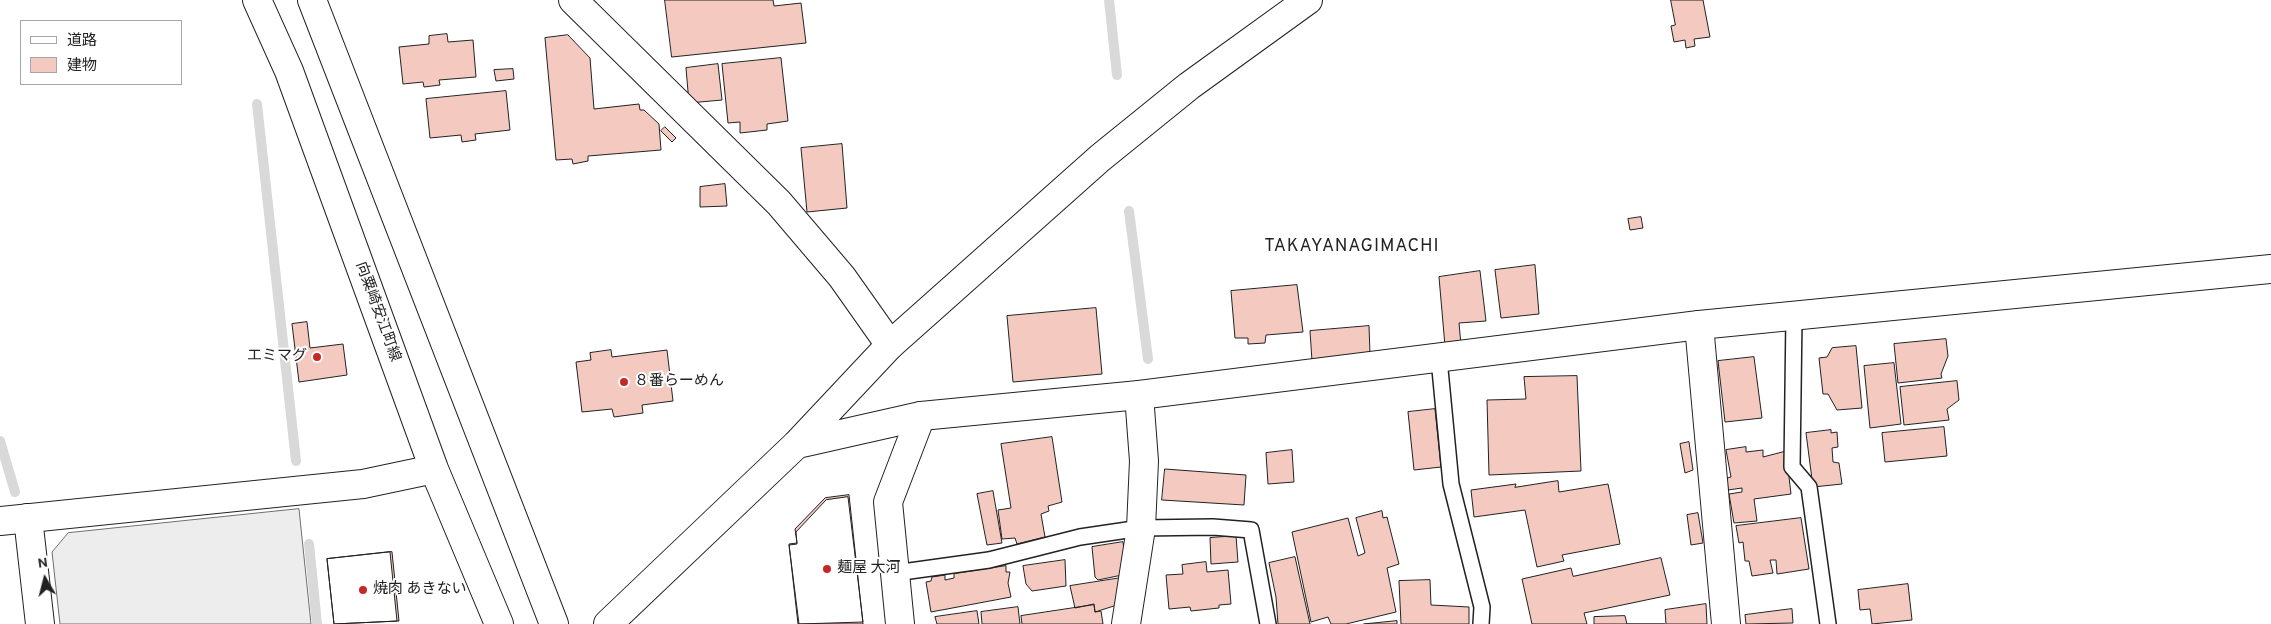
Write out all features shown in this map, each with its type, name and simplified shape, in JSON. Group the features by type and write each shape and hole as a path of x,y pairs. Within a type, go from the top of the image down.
{"street":[{"name":"向粟崎安江町線","path":"258,0 289,71 434,469 499,624"},
{"path":"312,0 554,624"},
{"path":"573,0 779,203 842,277 890,345"},
{"path":"608,624 797,444 890,345 1100,158 1189,86 1308,0"},
{"path":"797,444 921,416 1139,395 1699,325 2271,269"},
{"path":"1699,325 1726,624"},
{"path":"1126,624 1141,528 1144,461 1139,395"},
{"path":"900,624 888,502 921,416"},
{"path":"0,521 363,484 434,469"},
{"path":"28,518 40,624"}],"lane":[{"path":"1794,316 1792,467 1810,487 1828,624"},
{"path":"1439,358 1451,484 1482,608 1482,624"},
{"path":"895,573 989,560 1080,537 1141,528 1213,526 1251,530 1268,624"}],"shaded area":[{"path":"299,509 311,624 60,624 52,552 68,533"}],"building":[{"path":"665,0 773,0 774,6 801,3 806,43 672,57"},
{"path":"1671,0 1703,0 1710,37 1694,39 1695,46 1686,48 1685,40 1674,42 1671,26 1675,25"},
{"path":"447,34 448,42 473,40 476,77 439,80 440,85 424,87 423,82 403,84 399,47 429,44 429,36"},
{"path":"568,35 590,58 594,109 639,104 640,110 644,110 659,124 661,150 588,156 588,161 573,164 572,159 556,160 545,38"},
{"path":"781,58 788,121 767,124 767,130 740,133 740,122 728,123 722,64"},
{"path":"718,64 722,100 689,103 686,68"},
{"path":"513,69 514,79 496,81 494,70"},
{"path":"506,91 510,130 475,134 476,140 462,142 461,135 430,138 426,99"},
{"path":"665,127 676,138 672,142 661,131"},
{"path":"842,144 847,208 807,212 801,148"},
{"path":"725,184 727,206 700,207 700,187"},
{"path":"1641,217 1643,228 1630,230 1628,219"},
{"path":"1535,265 1539,314 1501,318 1495,270"},
{"path":"1480,271 1486,321 1459,323 1461,345 1445,346 1439,277"},
{"path":"1297,285 1303,332 1266,335 1265,343 1248,344 1248,338 1235,338 1231,291"},
{"path":"1096,308 1102,374 1013,382 1007,316"},
{"path":"307,322 310,348 343,344 347,375 299,382 292,324"},
{"path":"1369,326 1370,354 1312,361 1310,331"},
{"path":"1946,339 1948,356 1941,374 1942,378 1898,383 1894,344"},
{"path":"1856,346 1862,408 1837,410 1828,394 1823,394 1819,358 1827,357 1832,348"},
{"path":"611,350 612,357 667,350 673,401 642,405 643,413 614,417 612,409 582,412 576,362 591,360 590,353"},
{"path":"1754,357 1762,418 1725,422 1718,361"},
{"path":"1894,363 1901,424 1870,428 1864,366"},
{"path":"1577,376 1581,471 1489,475 1487,400 1526,399 1524,377"},
{"path":"1957,381 1959,400 1947,409 1949,420 1904,425 1900,387"},
{"path":"1435,409 1441,467 1414,470 1408,412"},
{"path":"1944,427 1947,456 1885,462 1882,433"},
{"path":"1831,430 1831,433 1837,432 1838,447 1832,448 1833,462 1839,463 1842,484 1813,487 1806,433"},
{"path":"1052,437 1062,502 1048,506 1049,511 1041,514 1045,537 1017,544 1015,538 1002,539 998,510 1011,508 1001,444"},
{"path":"1689,442 1693,470 1685,473 1680,444"},
{"path":"1746,447 1746,452 1763,450 1763,457 1786,451 1791,494 1754,499 1757,521 1734,523 1729,494 1742,492 1742,488 1728,490 1727,478 1731,477 1726,450"},
{"path":"1292,450 1294,482 1268,484 1266,453"},
{"path":"1165,469 1246,475 1244,505 1162,500"},
{"path":"1558,481 1559,492 1608,484 1620,544 1562,555 1564,561 1537,567 1525,510 1474,517 1471,490 1516,484 1515,487"},
{"path":"993,491 1002,543 987,545 977,494"},
{"path":"849,495 863,624 798,624 789,544 797,543 795,529 825,498"},
{"path":"848,497 863,622 799,624 789,545 797,544 796,532 826,500"},
{"path":"1382,511 1383,518 1387,517 1399,564 1387,568 1396,612 1346,624 1331,624 1328,617 1311,622 1292,532 1348,518 1358,556 1365,553 1356,518"},
{"path":"1698,513 1703,543 1691,545 1687,515"},
{"path":"1801,518 1809,569 1777,574 1776,560 1770,560 1773,573 1752,576 1749,561 1745,561 1743,542 1739,543 1736,526"},
{"path":"1236,536 1238,562 1211,564 1210,538"},
{"path":"1123,542 1126,564 1122,575 1098,580 1095,577 1092,547"},
{"path":"390,552 397,621 334,624 327,559"},
{"path":"392,552 399,621 334,624 327,559"},
{"path":"1295,557 1310,624 1278,624 1276,597 1269,563"},
{"path":"1661,558 1670,595 1584,613 1587,624 1532,624 1522,579 1571,568 1573,576"},
{"path":"1065,560 1066,586 1032,591 1026,584 1023,566"},
{"path":"1206,562 1207,572 1228,570 1231,604 1219,605 1219,608 1191,611 1190,607 1169,609 1166,575 1183,574 1182,565"},
{"path":"1006,566 1006,572 1010,572 1008,583 1011,597 931,612 926,582 931,581 932,577 945,575 945,580 954,578 954,574"},
{"path":"1121,578 1117,605 1095,612 1094,604 1075,608 1070,586"},
{"path":"1430,580 1431,605 1469,607 1469,624 1401,624 1399,581"},
{"path":"1908,584 1912,620 1872,624 1870,609 1860,610 1858,590"},
{"path":"1706,604 1707,624 1666,624 1665,610"},
{"path":"1094,605 1095,612 1101,611 1103,624 1022,624 1021,616"},
{"path":"1018,607 1020,624 982,624 981,612"},
{"path":"1792,609 1793,623 1746,624 1745,615"},
{"path":"977,611 979,624 937,624 935,617"},
{"path":"1625,616 1627,624 1594,624 1594,617"},
{"path":"1397,621 1397,624 1364,624"}],"waterway":[{"path":"1109,0 1117,75"},
{"path":"257,104 296,461"},
{"path":"1129,211 1148,359"},
{"path":"0,441 15,492"},
{"path":"309,544 317,624"}],"place":[{"name":"エミマグ","path":"317,357"},
{"name":"８番らーめん","path":"624,382"},
{"name":"麺屋 大河","path":"827,569"},
{"name":"焼肉 あきない","path":"363,590"}],"district":[{"name":"TAKAYANAGIMACHI","path":"1352,247"}]}
